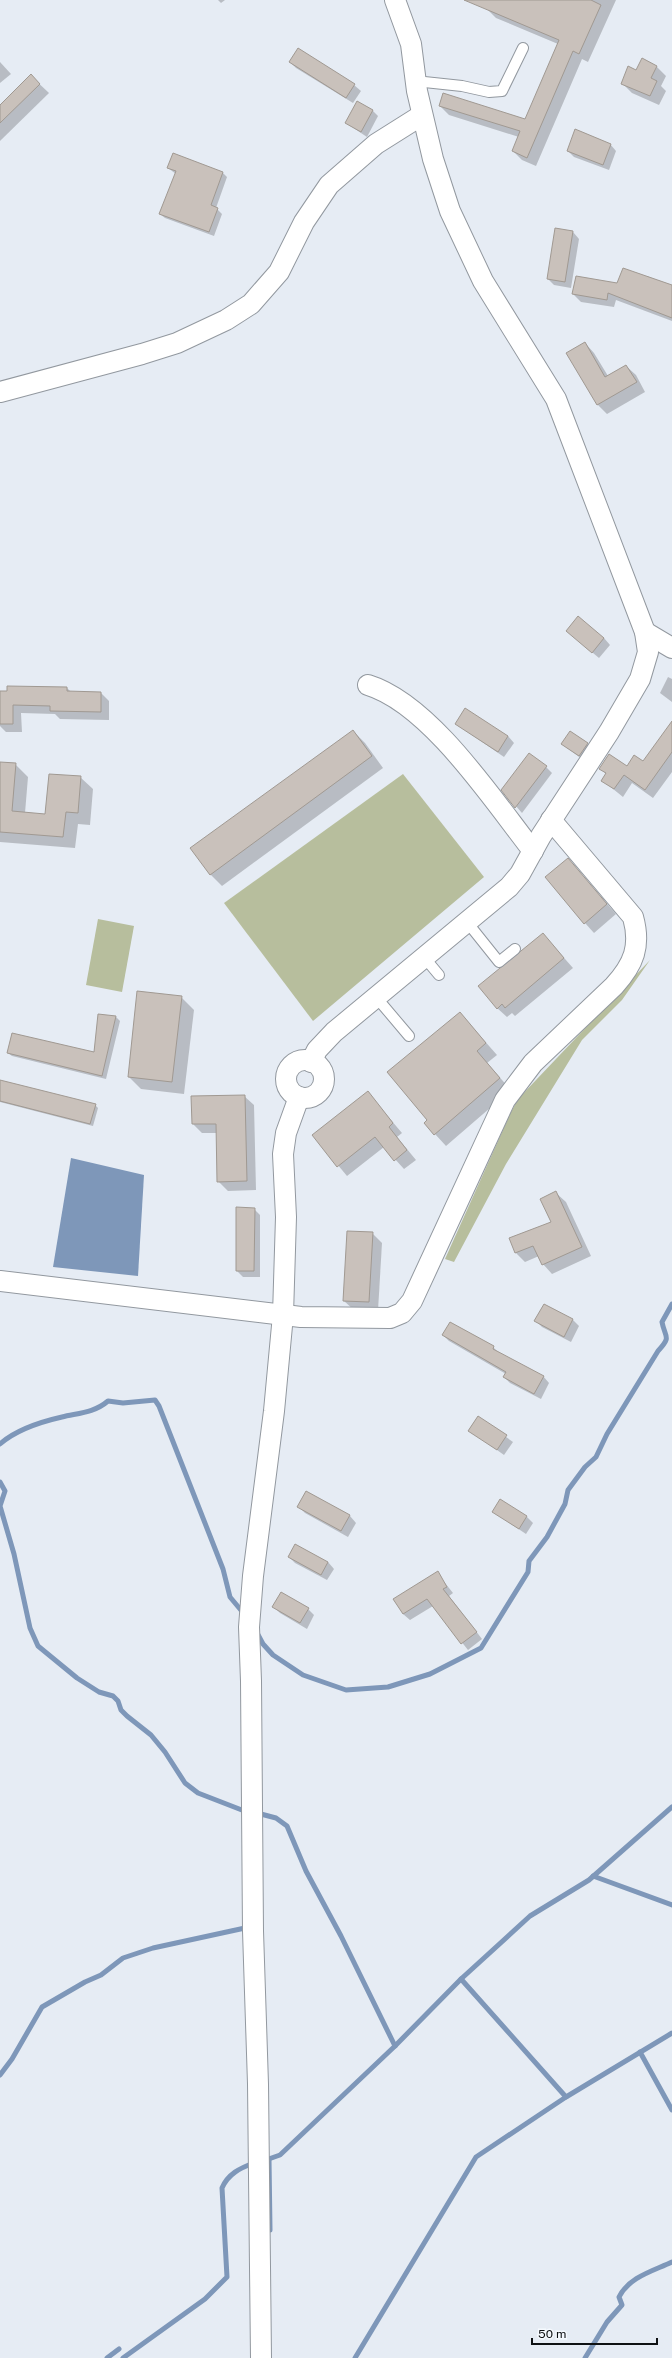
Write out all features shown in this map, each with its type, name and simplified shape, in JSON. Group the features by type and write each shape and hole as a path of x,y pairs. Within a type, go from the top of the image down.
{"street":[{"path":"261,2358 259,2161 253,1931 249,1627 254,1569 274,1412 283,1315 286,1217 283,1154 286,1133 299,1097 312,1097 318,1093 324,1082 321,1070 311,1062 317,1050 334,1032 509,887 520,874 551,820 609,732 640,679 648,652 645,632 556,399 482,281 450,211 433,159 422,115 415,81 411,44 398,1"},
{"path":"0,392 142,354 177,343 205,331 251,304 279,272 304,222 328,185 376,144 422,115"},
{"path":"645,632 672,648"},
{"path":"368,685 383,690 432,727 449,744 533,851"},
{"path":"0,1281 283,1315 390,1318 402,1313 412,1301 427,1273 505,1100 533,1063 614,986 634,958 637,932 633,917 551,820"}],"lane":[{"path":"415,81 462,86 489,92 502,91 523,48"},
{"path":"467,922 499,962 515,949"},
{"path":"424,957 439,975"},
{"path":"376,997 409,1036"}],"green space":[{"path":"403,774 484,877 313,1021 224,903"},
{"path":"98,919 134,926 122,992 86,985"},
{"path":"650,960 622,1000 582,1040 506,1164 454,1262 445,1259 518,1099"}],"water":[{"path":"71,1158 144,1175 138,1276 53,1267"}],"building":[{"path":"464,0 591,0 601,5 579,54 573,51 527,158 512,151 520,131 439,106 443,93 525,119 559,40"},
{"path":"298,48 355,84 346,98 289,62"},
{"path":"642,58 657,66 651,78 657,81 650,96 621,84 628,66 636,70"},
{"path":"31,74 40,84 0,123 0,105"},
{"path":"357,101 373,110 361,132 345,123"},
{"path":"575,129 611,144 603,165 567,151"},
{"path":"173,153 223,172 211,205 218,208 209,232 159,214 176,171 167,168"},
{"path":"555,228 573,231 565,282 547,279"},
{"path":"623,268 672,285 672,318 608,293 607,300 572,294 576,276 617,283"},
{"path":"585,342 605,377 626,365 637,382 597,405 566,353"},
{"path":"578,616 604,638 592,653 566,631"},
{"path":"7,686 67,687 67,691 101,692 101,712 50,711 50,706 13,705 13,724 0,724 0,691 7,691"},
{"path":"465,708 508,736 498,752 455,724"},
{"path":"672,721 672,752 645,790 624,775 614,789 601,781 606,773 599,769 609,754 627,766 634,755 643,761"},
{"path":"353,730 372,756 210,875 190,848"},
{"path":"570,731 588,743 579,756 561,744"},
{"path":"529,753 547,766 515,808 501,790"},
{"path":"0,762 16,763 12,811 45,814 49,774 81,776 78,813 66,812 63,837 0,832"},
{"path":"568,858 607,904 584,924 545,877"},
{"path":"543,933 564,958 505,1008 502,1004 497,1009 478,986"},
{"path":"137,991 182,996 172,1082 128,1077"},
{"path":"460,1012 486,1043 477,1051 500,1078 434,1135 424,1123 427,1120 387,1072"},
{"path":"98,1014 116,1016 102,1076 7,1053 12,1033 94,1052"},
{"path":"0,1080 96,1104 90,1124 0,1101"},
{"path":"368,1091 393,1123 389,1127 407,1150 394,1161 375,1137 337,1167 312,1135"},
{"path":"245,1095 247,1181 217,1182 216,1124 192,1124 191,1096"},
{"path":"556,1191 582,1247 542,1265 533,1246 515,1253 509,1238 551,1222 540,1199"},
{"path":"236,1207 255,1208 254,1271 236,1271"},
{"path":"347,1231 373,1232 369,1302 343,1301"},
{"path":"544,1304 573,1319 564,1337 534,1321"},
{"path":"450,1322 494,1346 493,1349 544,1376 534,1394 503,1377 506,1372 442,1335"},
{"path":"478,1416 507,1435 497,1450 468,1431"},
{"path":"306,1491 350,1515 341,1531 297,1507"},
{"path":"500,1499 527,1516 519,1529 492,1512"},
{"path":"295,1544 328,1562 321,1575 288,1557"},
{"path":"438,1571 447,1587 443,1589 477,1632 461,1644 427,1599 403,1614 393,1599"},
{"path":"281,1592 309,1608 300,1623 272,1607"}],"waterway":[{"path":"256,1631 263,1644 273,1655 303,1675 346,1690 388,1687 430,1674 481,1648 528,1572 529,1561 547,1537 565,1504 568,1490 585,1467 596,1457 607,1434 665,1342 666,1337 662,1322 672,1304"},
{"path":"0,1444 21,1430 54,1419 86,1412 97,1408 108,1401 123,1403 155,1400 159,1406 223,1569 230,1597 245,1615"},
{"path":"0,1482 5,1491 0,1506 14,1554 30,1628 38,1646 77,1678 99,1692 113,1696 118,1701 121,1710 151,1735 165,1752 185,1783 198,1793 247,1812"},
{"path":"263,2161 280,2155 395,2046 461,1979 530,1916 589,1880 672,1807"},
{"path":"257,1813 276,1818 287,1826 306,1871 341,1936 395,2046"},
{"path":"593,1876 672,1905"},
{"path":"0,2075 12,2059 42,2007 85,1982 101,1975 123,1958 153,1948 245,1928"},
{"path":"461,1979 566,2097"},
{"path":"355,2358 476,2157 566,2097 672,2033"},
{"path":"640,2052 672,2110"},
{"path":"269,2159 270,2230"},
{"path":"123,2358 205,2299 227,2277 222,2188 231,2175 254,2163"},
{"path":"585,2358 607,2322 622,2305 619,2297 623,2290 642,2275 672,2262"},
{"path":"107,2358 119,2349"}]}
